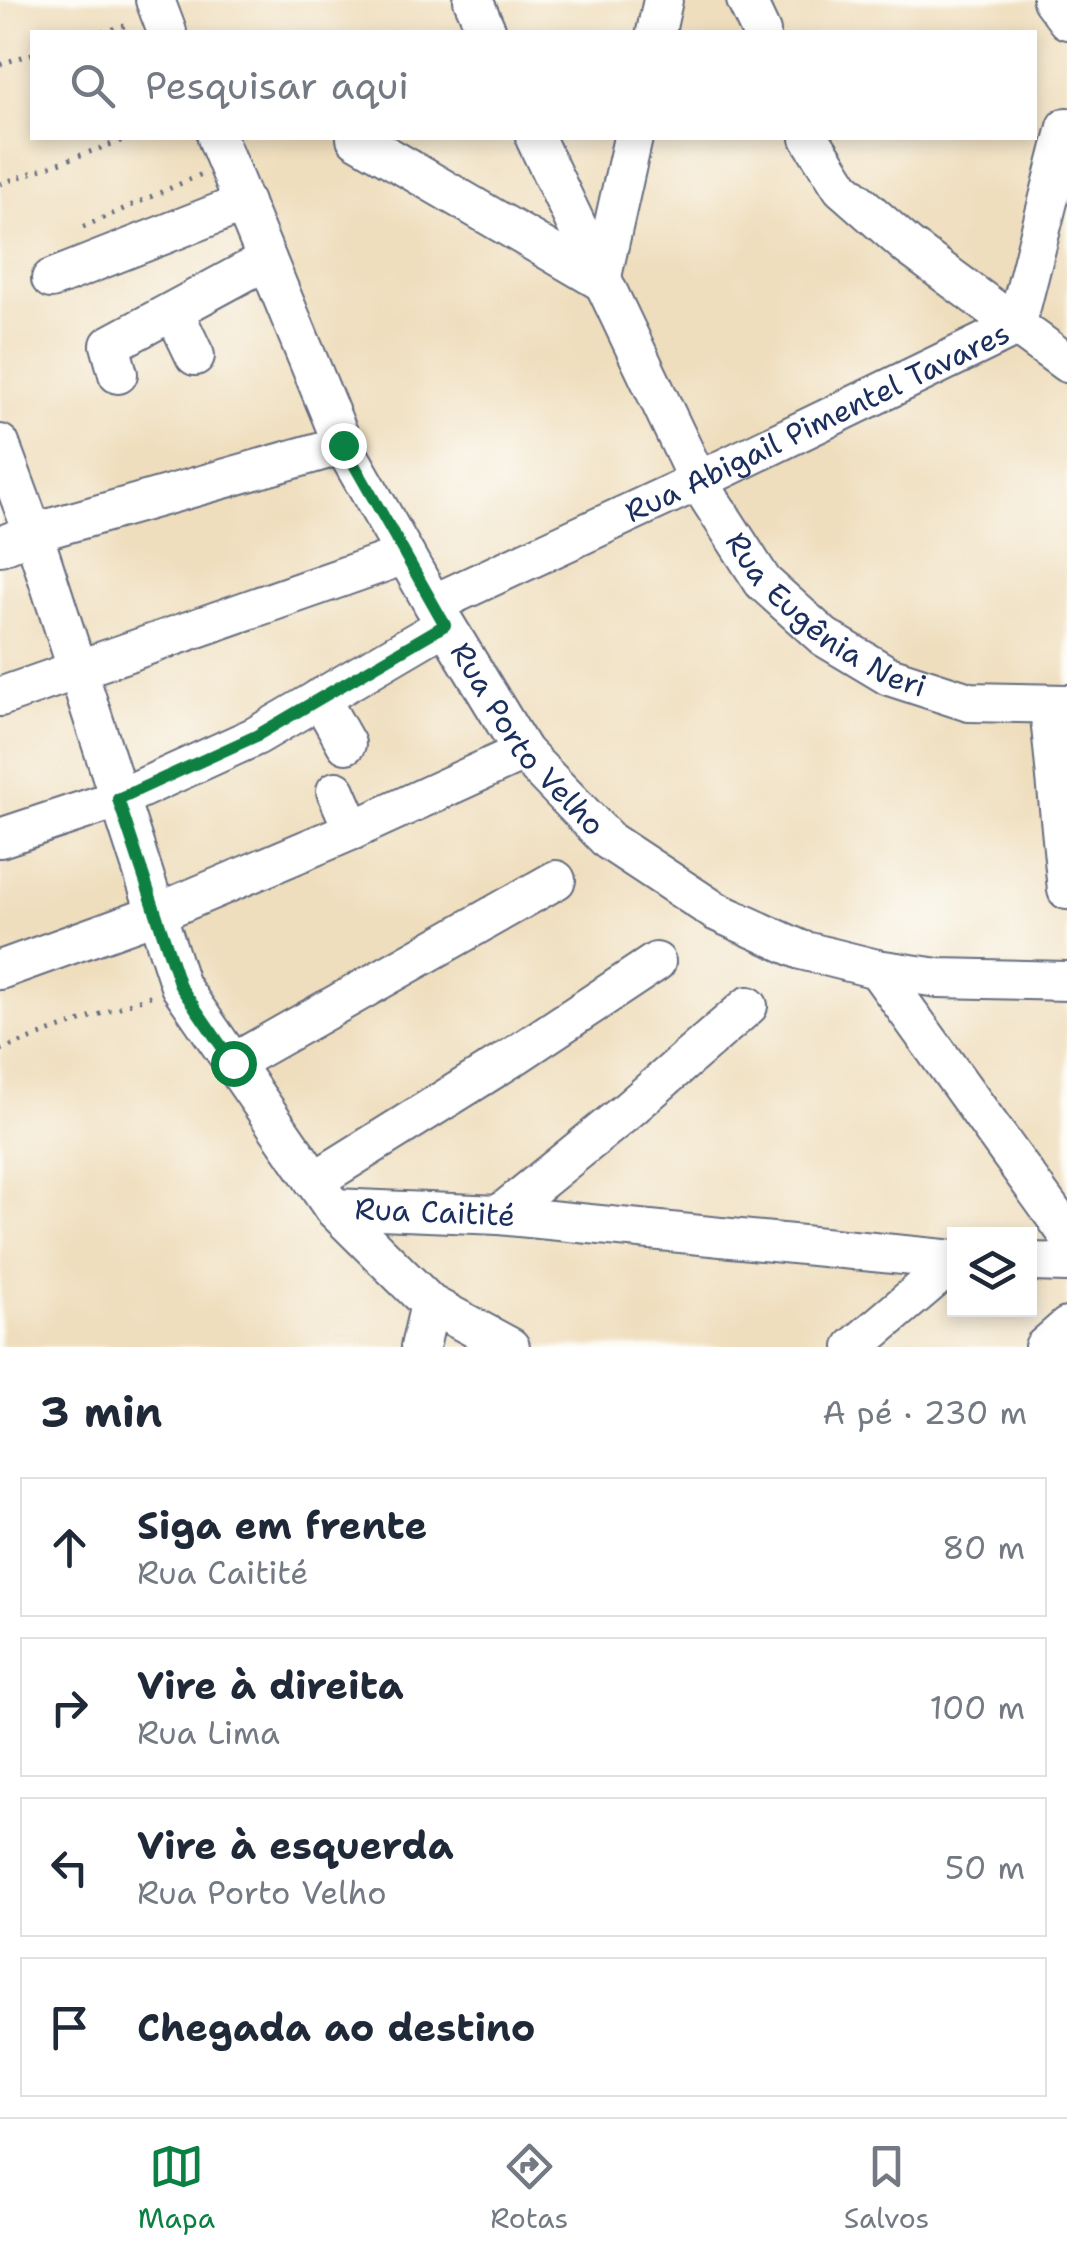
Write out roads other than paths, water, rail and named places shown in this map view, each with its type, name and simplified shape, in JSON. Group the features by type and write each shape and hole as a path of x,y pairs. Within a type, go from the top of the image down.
{"street":[{"path":"472,0 486,30"},
{"path":"656,30 663,0"},
{"path":"746,0 760,30"},
{"path":"1052,0 1067,20"},
{"name":"Rua Abigail Pimentel Tavares","path":"0,838 118,799 256,736 320,698 439,614 1016,327 1067,127"},
{"path":"359,140 600,281 632,140"},
{"name":"Rua Eugênia Neri","path":"536,140 698,482 763,582 824,636 889,676 969,702 1058,705"},
{"path":"811,140 842,188 908,246 1067,362"},
{"name":"Rua Porto Velho","path":"222,150 343,445 523,752 609,841 715,912 801,950 876,969 938,978 1067,981"},
{"path":"51,279 244,203"},
{"path":"127,361 174,312 267,260"},
{"path":"174,312 195,356"},
{"path":"16,540 343,445"},
{"name":"Rua Caitité","path":"4,466 16,540 76,668 180,986 324,1195 947,1260"},
{"path":"0,697 405,555"},
{"path":"320,698 346,744"},
{"path":"1058,705 1067,890"},
{"path":"0,970 155,914 523,752"},
{"path":"336,791 353,830"},
{"path":"233,1063 556,880"},
{"path":"510,1347 430,1304 324,1195 516,1055 656,962"},
{"path":"876,969 1067,1233"},
{"path":"499,1215 748,1006"},
{"path":"1037,1262 1067,1264"},
{"path":"854,1347 947,1267"},
{"path":"420,1347 430,1304"},
{"path":"1044,1347 1067,1326"}]}
